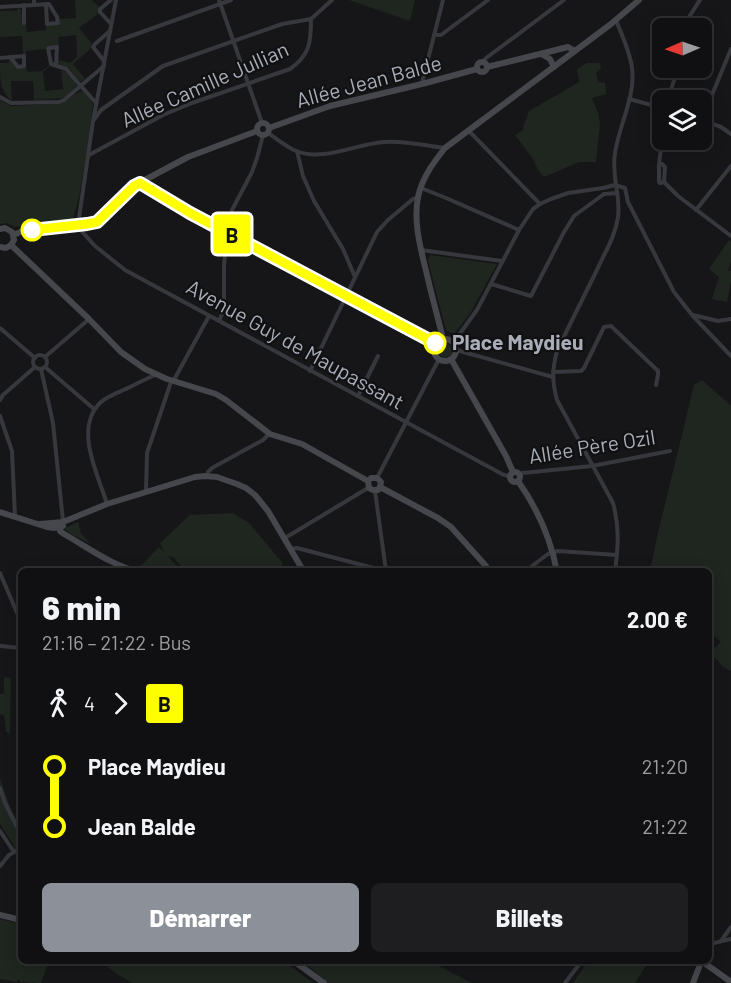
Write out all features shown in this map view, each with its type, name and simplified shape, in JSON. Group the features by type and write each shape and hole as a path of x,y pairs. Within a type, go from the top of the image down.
{"main road":[{"path":"443,339 418,233 418,198 433,162 445,148 616,20 639,0"},
{"path":"485,64 568,47 575,51"},
{"path":"541,54 550,59 554,67"},
{"name":"Allée Jean Balde","path":"14,235 23,231 97,222 134,186 188,157 264,132 330,106 422,84 477,69 478,63 485,64"},
{"path":"262,123 257,127 264,132"},
{"path":"0,229 9,229 14,235 14,240 10,245 6,248 0,247"},
{"path":"10,245 121,352 145,369 156,375 216,394 270,434 302,444 373,487 438,518 451,527 487,568"},
{"path":"443,339 448,339 455,346 454,357 446,361 439,359 435,353 436,344 443,339"},
{"path":"452,359 533,505 545,530 556,568"},
{"path":"0,512 51,528 69,523 78,515 107,504 146,492 195,477 217,477 246,488 255,495 268,511 302,568"},
{"path":"371,478 377,478 381,482 373,487 371,478"},
{"path":"60,524 60,531 64,534 124,568"},
{"path":"0,915 18,919"},
{"path":"298,964 324,983"},
{"path":"693,983 701,964"},
{"path":"705,964 731,982"}],"street":[{"path":"111,0 100,9 100,12 112,25"},
{"path":"77,225 93,121 116,0"},
{"path":"117,41 219,2 231,0"},
{"path":"93,121 101,110 163,66 282,24 311,20 332,0"},
{"path":"422,84 443,0"},
{"path":"434,35 441,35 488,0"},
{"path":"485,64 486,58 564,0"},
{"path":"688,18 700,0"},
{"path":"0,6 24,5 34,2 49,4 58,23 47,24 46,4"},
{"path":"219,2 262,123"},
{"path":"24,5 24,23"},
{"name":"Allée Camille Jullian","path":"89,155 192,103 290,69 301,61 308,50 311,20"},
{"path":"615,568 618,520 613,503 558,400 554,390 553,366 557,351 612,239 618,216 614,159 616,143 630,99 633,69 616,20"},
{"path":"104,64 93,47 110,31"},
{"path":"56,66 57,47 48,48 51,64 56,66 66,69 97,103"},
{"path":"712,96 731,49"},
{"path":"0,58 10,58"},
{"path":"0,97 11,104 59,102 81,86 104,64"},
{"path":"630,99 652,105"},
{"path":"712,123 721,126 731,134"},
{"path":"468,130 540,204"},
{"path":"219,321 224,309 224,265 232,210 252,172 264,132 297,151 314,154 330,154 357,146 388,141 445,148"},
{"path":"661,150 658,179 660,183 664,183 731,236"},
{"path":"297,151 303,176 314,201 343,249 355,277"},
{"path":"696,210 731,166"},
{"path":"140,183 190,213 436,344"},
{"path":"656,385 658,370 611,326 604,327 585,368 578,372 553,374 455,346 519,230 533,209 540,204 568,193 615,185 625,188 628,202 674,292 692,315 731,356"},
{"path":"421,188 519,230"},
{"path":"603,188 604,194"},
{"path":"491,284 531,296 574,216 604,194 617,193"},
{"path":"310,371 377,232 413,198 418,198"},
{"path":"618,201 628,202"},
{"name":"Avenue Guy de Maupassant","path":"77,225 95,246 125,270 500,474 515,476"},
{"path":"421,250 502,261"},
{"path":"692,315 717,321 731,319"},
{"path":"146,492 147,453 172,380 209,316"},
{"path":"35,358 45,357 89,319"},
{"path":"708,332 717,321"},
{"path":"0,328 35,358"},
{"path":"45,357 43,368 52,423 60,524"},
{"path":"358,396 378,357"},
{"path":"35,358 33,362 35,367"},
{"path":"377,478 439,359"},
{"path":"0,400 12,386 35,367 43,368 94,409"},
{"path":"107,504 88,444 88,431 94,409 109,396 156,375"},
{"path":"0,416 12,451 15,517"},
{"path":"207,476 212,468 270,434"},
{"name":"Allée Père Ozil","path":"515,476 523,473 592,466 670,450"},
{"path":"284,538 373,487 386,568"},
{"path":"290,549 297,548 375,568"},
{"path":"529,568 548,554 558,551 617,555"},
{"path":"0,573 18,615"},
{"path":"0,646 18,648"},
{"path":"0,788 18,829"},
{"path":"0,831 14,852"},
{"path":"0,866 9,855 18,850"},
{"path":"720,942 731,927"},
{"path":"712,944 731,939"},
{"path":"565,983 579,964"}],"shaded area":[{"path":"75,0 92,0 99,7 99,13 79,28 92,44 89,50 73,64 85,79 82,81 69,69 57,63 58,60 70,63 77,57 76,35 58,37 59,45 26,51 26,55 23,55 22,36 0,37 0,11 21,9 22,23 26,24 27,32 46,30 46,26 58,24 58,19 76,18"},
{"path":"349,0 415,0 410,21"},
{"path":"9,60 17,68 26,67 27,72 42,71 50,65 43,72 45,91 63,89 61,70 77,83 77,86 63,98 34,100 33,81 11,81 11,100 3,89 0,74 0,63 9,63"},
{"path":"587,63 600,63 601,68 596,73 598,82 605,83 606,94 592,98 600,124 596,162 579,162 544,177 515,135 522,131 529,111 579,82 577,69"},
{"path":"83,91 93,104 79,197 73,219 15,227 7,223 0,224 0,100 11,106 59,104"},
{"path":"729,240 731,242 731,261 728,271 731,271 731,281 727,302 712,299 719,277 709,269"},
{"path":"430,255 497,264 471,312 454,334 446,330 428,261"},
{"path":"446,343 453,350 450,356 444,358 439,354 438,348"},
{"path":"702,380 731,406 731,671 723,667 712,654 712,650 721,642 712,634 712,568 651,568 694,385"},
{"path":"233,513 249,523 282,562 283,568 182,568 174,558 168,556 178,568 139,568 159,547 164,552 160,543 190,515"},
{"path":"78,522 81,533 91,544 67,532 65,528"},
{"path":"4,677 11,678 10,733 6,732 4,715 0,714 0,694 4,694"},
{"path":"0,778 18,822 18,858 13,844 0,824"},
{"path":"0,919 18,923 18,964 50,964 41,983 0,979"},
{"path":"106,964 244,964 246,966 288,964 313,983 132,983"},
{"path":"305,964 435,964 472,983 329,983"},
{"path":"587,964 648,964 635,983 573,983"}],"bus line":[{"name":"B","path":"32,230 97,222 134,186 140,183 190,213 435,343"}],"place":[{"name":"Place Maydieu","path":"435,343"}]}
